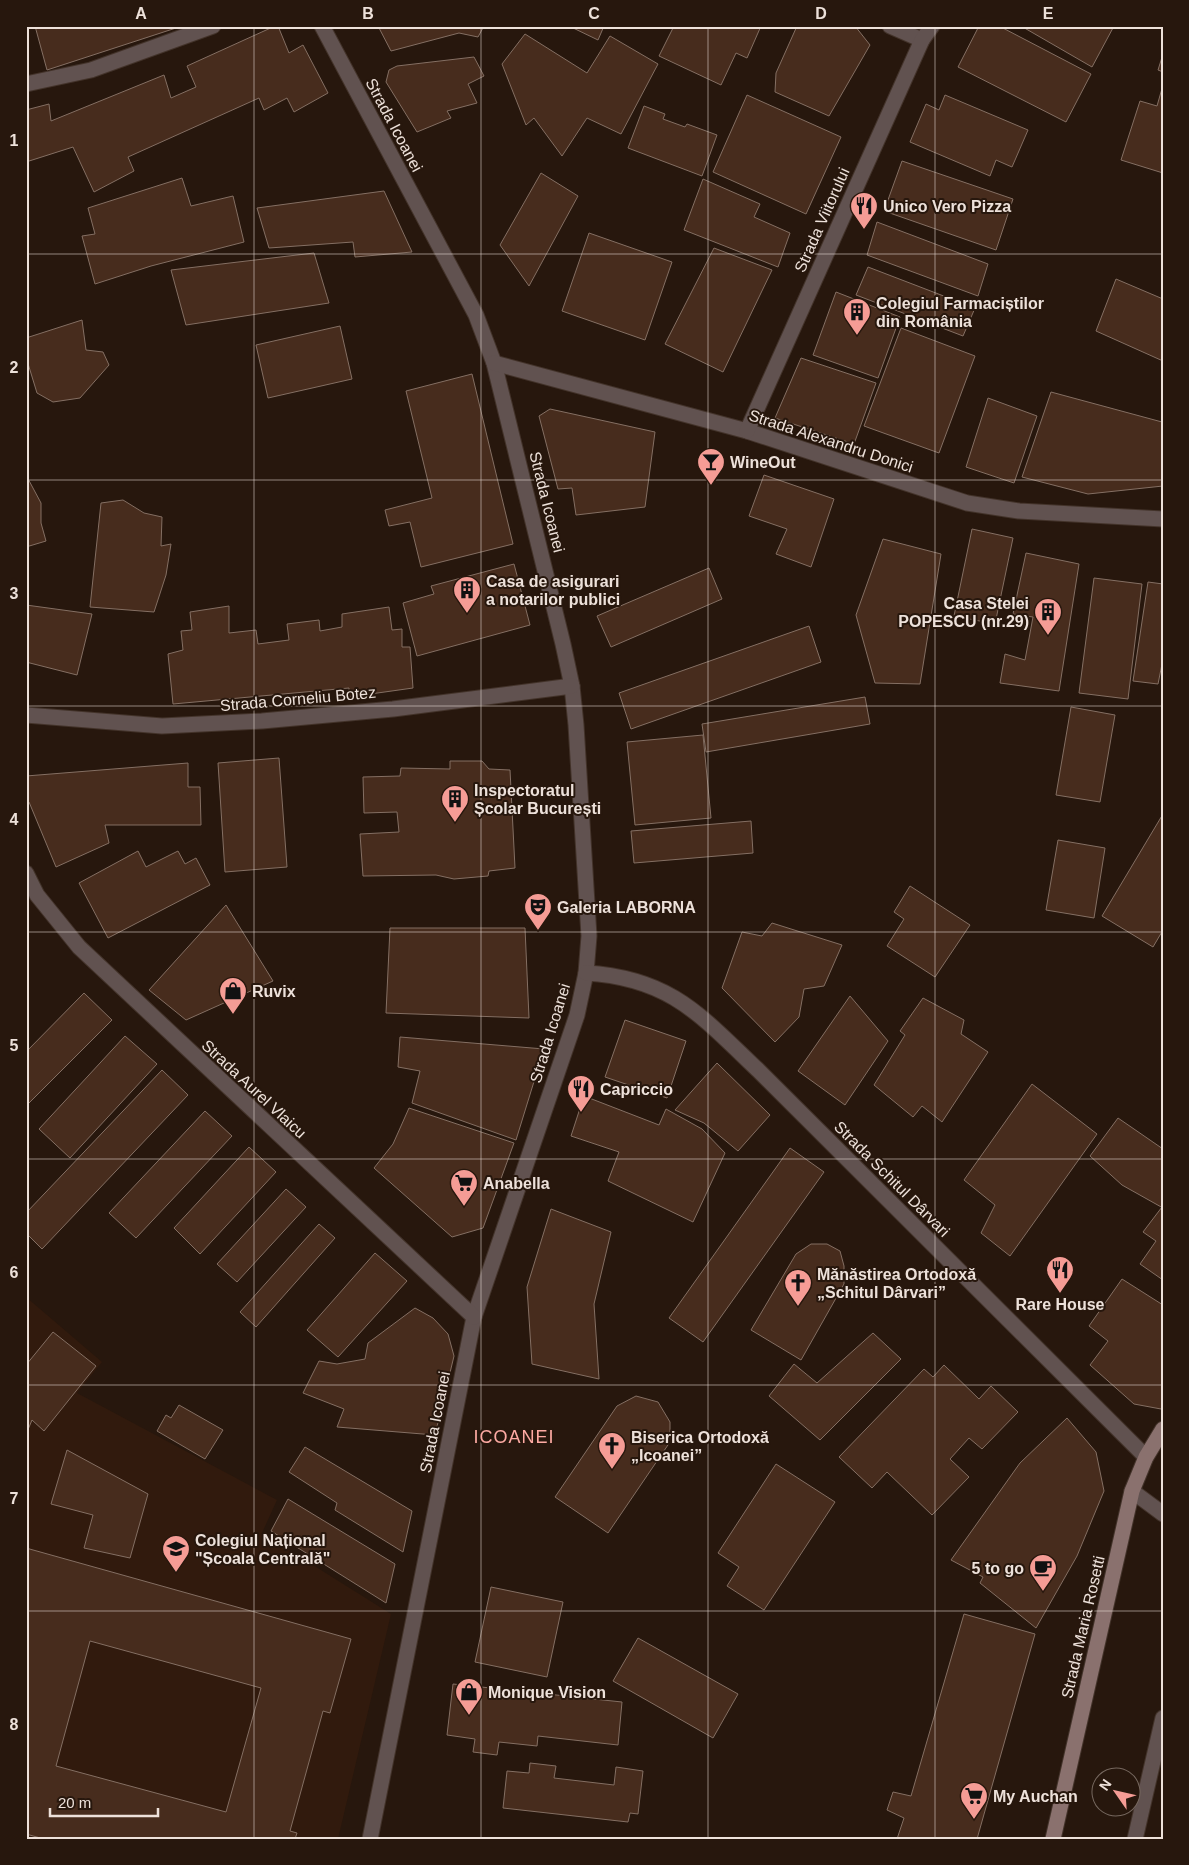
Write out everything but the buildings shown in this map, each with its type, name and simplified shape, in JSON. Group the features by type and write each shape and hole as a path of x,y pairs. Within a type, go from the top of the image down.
{"street":[{"path":"26,84 91,70 213,26"},
{"name":"Strada Icoanei","path":"322,26 476,315 494,363 564,644 572,686 589,936 586,973 577,1014 474,1317 370,1839"},
{"path":"890,26 922,40"},
{"name":"Strada Viitorului","path":"746,431 922,40 932,26"},
{"name":"Strada Alexandru Donici","path":"494,363 746,431 967,503 1019,512 1163,519"},
{"name":"Strada Corneliu Botez","path":"26,715 162,726 262,721 394,709 572,686"},
{"name":"Strada Aurel Vlaicu","path":"26,873 38,895 79,946 474,1317"},
{"name":"Strada Schitul Dârvari","path":"586,973 615,975 640,981 667,993 700,1016 766,1077 1146,1456"},
{"name":"Strada Maria Rosetti","path":"1053,1839 1132,1491 1146,1456 1163,1429"},
{"path":"1132,1491 1163,1514"},
{"path":"1135,1839 1163,1718"}],"shaded area":[{"name":"Colegiul Național \"Școala Centrală\"","path":"26,1297 102,1362 77,1393 277,1500 262,1533 391,1614 338,1839 26,1839"}],"place":[{"name":"Unico Vero Pizza","path":"864,230"},
{"name":"Colegiul Farmaciștilor din România","path":"857,336"},
{"name":"WineOut","path":"711,486"},
{"name":"Casa de asigurari a notarilor publici","path":"467,614"},
{"name":"Casa Stelei POPESCU (nr.29)","path":"1048,636"},
{"name":"Inspectoratul Școlar București","path":"455,823"},
{"name":"Galeria LABORNA","path":"538,931"},
{"name":"Ruvix","path":"233,1015"},
{"name":"Capriccio","path":"581,1113"},
{"name":"Anabella","path":"464,1207"},
{"name":"Rare House","path":"1060,1294"},
{"name":"Mănăstirea Ortodoxă „Schitul Dârvari”","path":"798,1307"},
{"name":"Biserica Ortodoxă „Icoanei”","path":"612,1470"},
{"name":"Colegiul Național \"Școala Centrală\"","path":"176,1573"},
{"name":"5 to go","path":"1043,1592"},
{"name":"Monique Vision","path":"469,1716"},
{"name":"My Auchan","path":"974,1820"}],"district":[{"name":"ICOANEI","path":"514,1437"}]}
